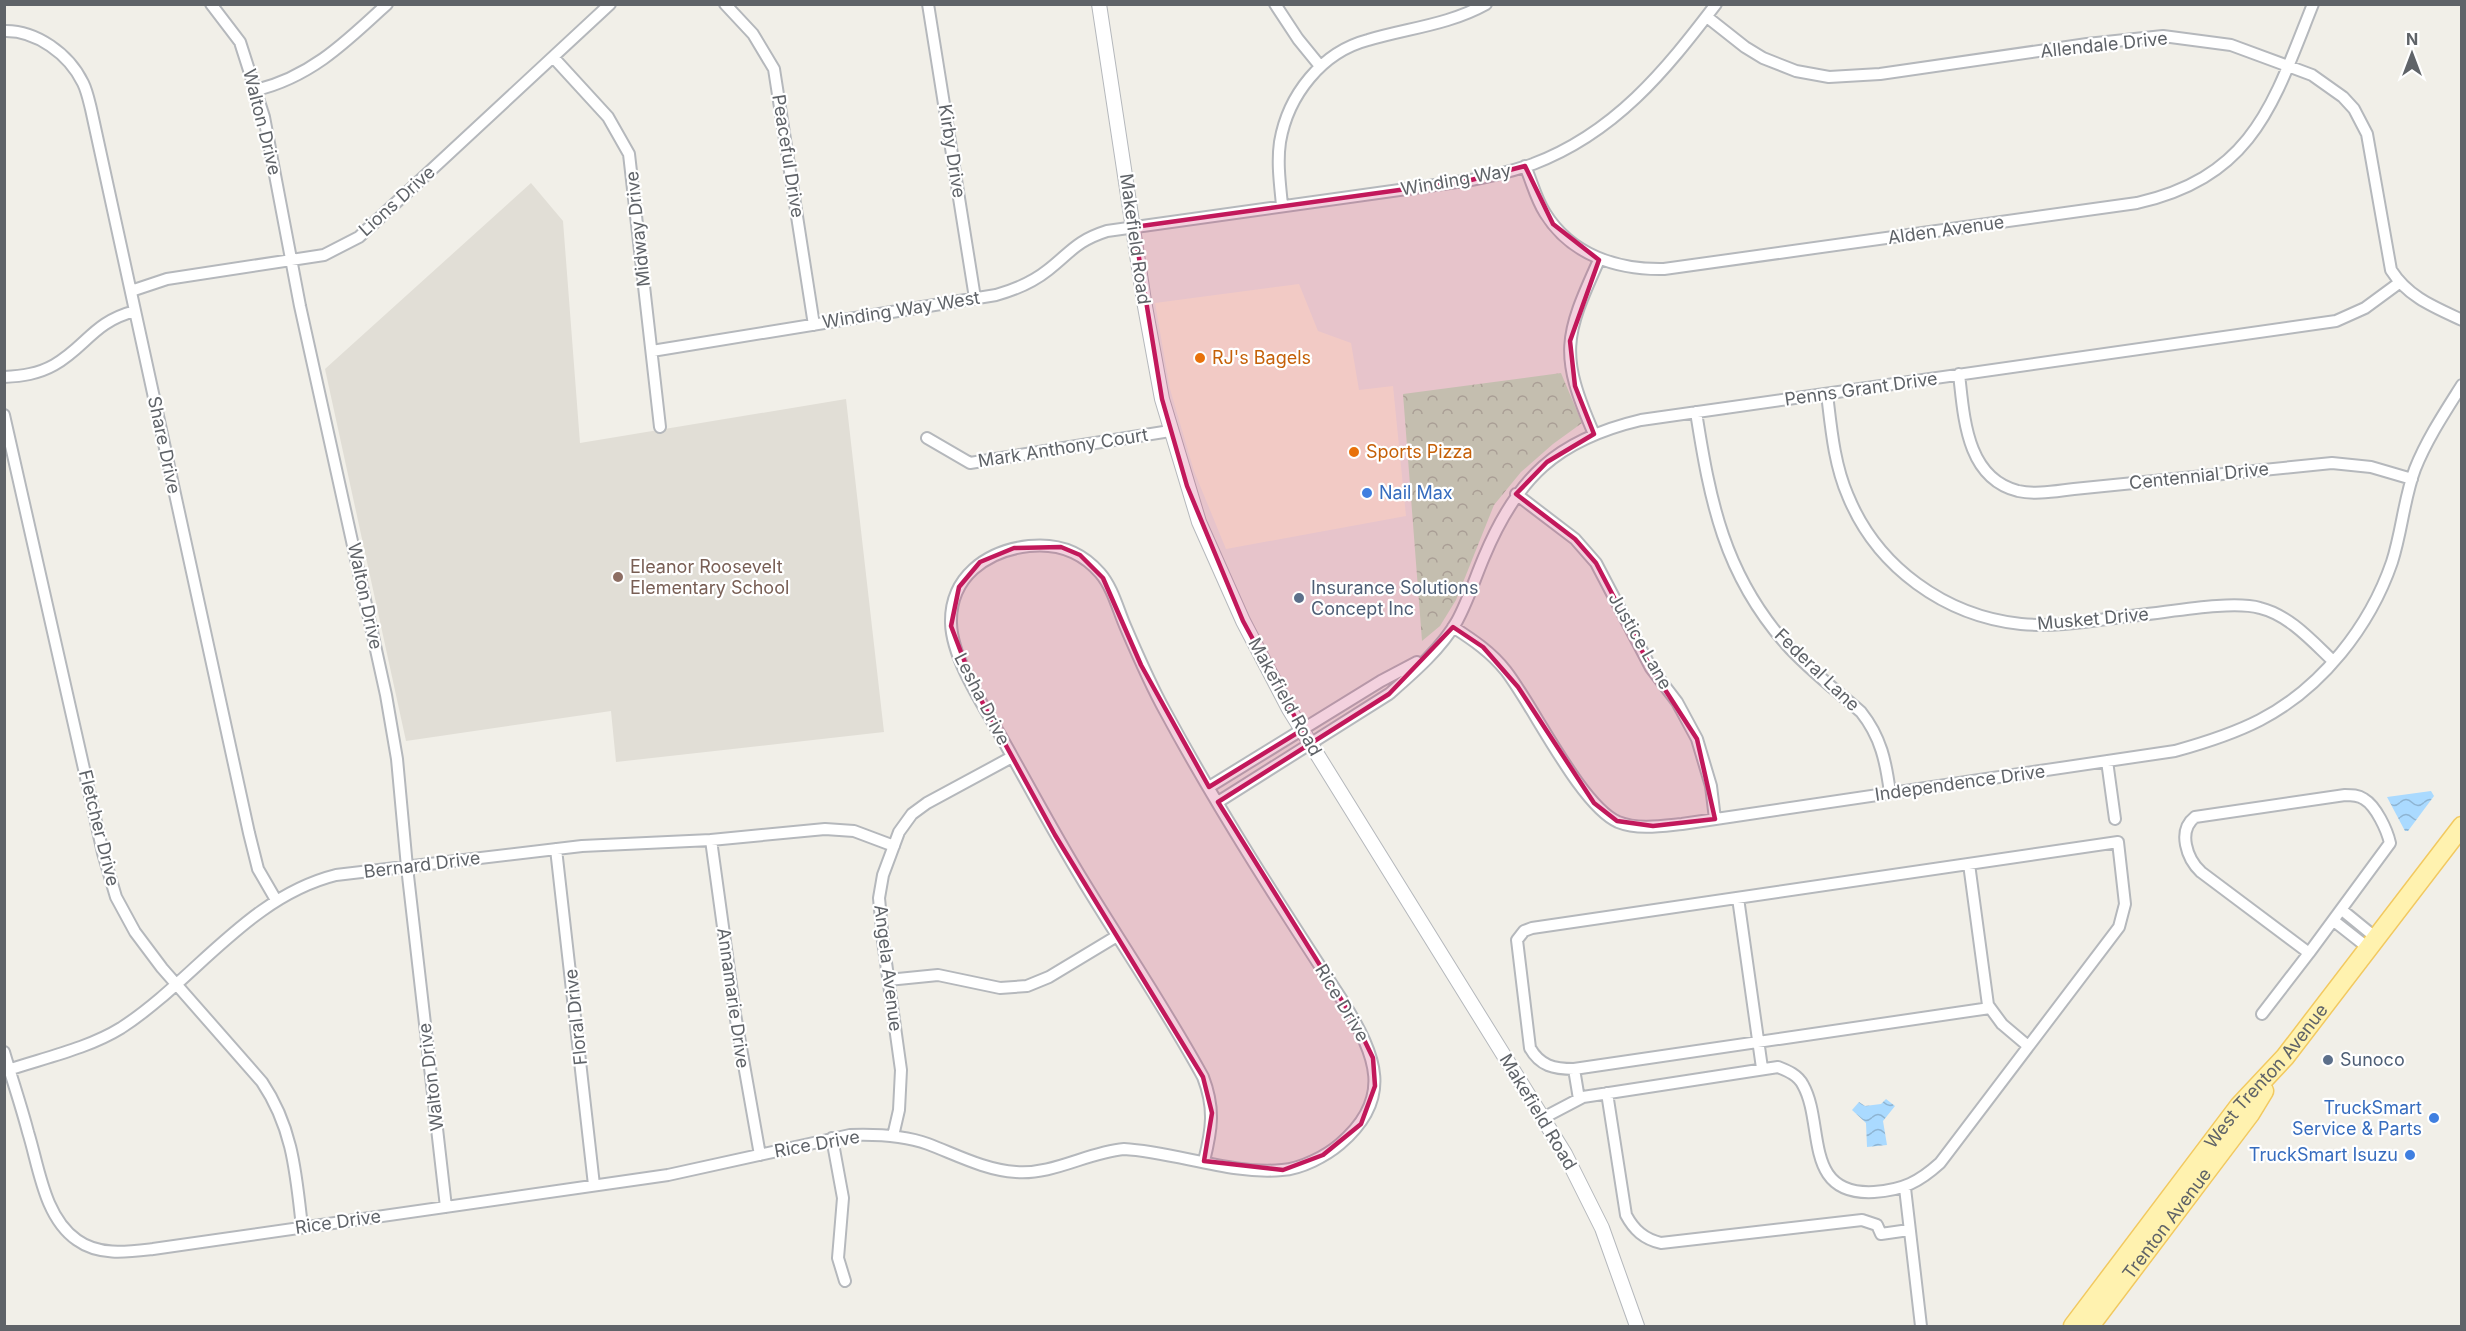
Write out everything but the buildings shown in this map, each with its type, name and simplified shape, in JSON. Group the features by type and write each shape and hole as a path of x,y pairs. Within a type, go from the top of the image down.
{"main road":[{"name":"West Trenton Avenue","path":"2073,1326 2239,1106 2281,1061 2462,826"},
{"name":"Trenton Avenue","path":"2090,1326 2250,1114 2281,1061"},
{"path":"2104,1326 2110,1300"}],"street":[{"name":"Walton Drive","path":"211,4 240,42 256,90 386,694 397,759 407,867 446,1207"},
{"path":"256,90 281,83 317,65 344,45 387,4"},
{"name":"Lions Drive","path":"131,291 167,279 324,255 359,237 610,4"},
{"name":"Peaceful Drive","path":"724,4 753,34 774,69 814,325"},
{"name":"Kirby Drive","path":"928,4 975,298"},
{"name":"Makefield Road","path":"1100,4 1144,301 1170,431 1198,519 1243,621 1310,744 1565,1154 1602,1228 1637,1326"},
{"path":"1275,4 1298,39 1320,66"},
{"path":"1282,206 1278,160 1284,124 1298,93 1320,66 1358,43 1440,24 1486,4"},
{"name":"Winding Way","path":"1134,227 1472,180 1526,166 1580,141 1632,104 1669,66 1716,4"},
{"name":"Alden Avenue","path":"1526,166 1539,200 1553,224 1570,241 1599,260 1623,267 1664,269 2088,211 2155,199 2197,183 2210,175 2244,145 2268,110 2313,4"},
{"name":"Allendale Drive","path":"1707,17 1763,58 1796,71 1829,77 1880,74 2087,44 2163,36 2231,45 2312,75 2328,85 2354,110 2363,125 2372,152 2389,265 2399,283 2420,300 2462,320"},
{"name":"Share Drive","path":"4,31 27,33 53,47 64,57 83,83 98,137 249,833 258,869 276,900"},
{"name":"Midway Drive","path":"554,57 608,117 629,154 660,427"},
{"name":"Winding Way West","path":"652,351 1013,290 1047,270 1068,250 1090,237 1107,231 1134,227"},
{"path":"1594,434 1575,386 1570,366 1570,341 1580,304 1599,260"},
{"name":"Penns Grant Drive","path":"1218,802 1389,694 1430,654 1453,627 1496,529 1516,494 1547,462 1577,442 1594,434 1641,420 2336,321 2365,308 2399,283"},
{"path":"4,377 38,372 55,364 107,321 135,311"},
{"name":"Centennial Drive","path":"1959,374 1966,429 1973,453 1995,479 2019,491 2032,493 2332,463 2371,467 2412,479"},
{"path":"2412,479 2424,449 2462,385"},
{"name":"Musket Drive","path":"1827,393 1842,479 1854,509 1887,558 1909,578 1940,600 1973,614 1996,620 2032,624 2075,622 2229,606 2259,607 2271,611 2295,626 2333,661"},
{"name":"Federal Lane","path":"1696,412 1708,487 1716,518 1744,585 1769,624 1786,644 1861,712 1871,725 1884,753 1890,793"},
{"name":"Fletcher Drive","path":"4,415 108,874 116,897 135,932 176,984 261,1082 277,1107 291,1147 302,1227"},
{"name":"Mark Anthony Court","path":"927,438 970,463 1170,431"},
{"name":"Independence Drive","path":"1453,627 1483,647 1505,669 1584,790 1602,812 1617,821 1636,826 1682,824 2175,751 2203,743 2261,720 2302,692 2333,661 2355,634 2380,591 2397,543 2412,479"},
{"name":"Justice Lane","path":"1516,494 1575,539 1596,563 1651,668 1677,702 1696,739 1711,786 1715,819"},
{"name":"Lesha Drive","path":"1204,1161 1212,1113 1210,1095 1203,1077 1055,835 957,652 951,626 953,603 962,582 980,562 992,555 1014,548 1040,545 1055,546 1080,555 1103,578 1141,665 1209,787"},
{"name":"Penns Grant Drive","path":"1209,787 1381,681 1430,654"},
{"name":"Angela Avenue","path":"893,1136 899,1110 901,1070 888,980 879,898 880,883 905,822 927,803 1012,757"},
{"path":"2108,761 2115,819"},
{"name":"Rice Drive","path":"4,1052 7,1070 52,1209 61,1224 78,1241 99,1250 127,1252 697,1170 832,1138 872,1134 893,1136 926,1144 985,1166 1018,1173 1060,1165 1109,1150 1124,1149 1262,1171 1283,1170 1323,1155 1336,1147 1361,1124 1372,1101 1375,1086 1373,1058 1356,1023 1209,787"},
{"path":"2262,1014 2310,953 2334,921 2390,843 2388,835 2370,803 2362,797 2345,795 2195,817 2189,821 2186,837 2193,865 2310,953"},
{"name":"Bernard Drive","path":"7,1070 105,1036 145,1011 247,922 276,900 316,880 336,875 556,849 639,842 711,840 841,829 894,846"},
{"name":"Annamarie Drive","path":"711,840 735,1014 760,1155"},
{"path":"1543,1118 1579,1099 1778,1066 1791,1072 1802,1083 1809,1099 1819,1157 1826,1171 1837,1181 1861,1192 1905,1188 1940,1162 2119,927 2123,918 2124,891 2118,842 1532,928 1519,935 1516,949 1530,1048 1544,1064 1557,1068 1574,1069 1990,1008"},
{"name":"Floral Drive","path":"556,849 594,1185"},
{"path":"1969,864 1986,994 1990,1008 2002,1024 2028,1046"},
{"path":"1738,898 1762,1068"},
{"path":"2342,910 2371,942"},
{"path":"2334,921 2371,942"},
{"path":"888,980 938,975 1000,988 1027,986 1049,978 1117,936"},
{"path":"1574,1069 1579,1099"},
{"path":"1607,1093 1626,1215 1637,1231 1649,1240 1661,1244 1862,1220 1877,1225 1881,1234 1909,1230"},
{"path":"832,1138 843,1198 838,1258 845,1281"},
{"path":"1905,1188 1921,1326"}],"highlighted area":[{"path":"1525,166 1553,224 1599,260 1570,341 1575,386 1594,434 1547,462 1516,494 1575,539 1596,563 1651,668 1697,739 1715,819 1653,826 1617,821 1594,803 1518,687 1483,647 1453,627 1389,694 1218,802 1356,1023 1373,1058 1375,1086 1361,1124 1323,1155 1283,1170 1204,1161 1212,1113 1203,1077 1055,835 975,689 951,626 959,587 980,562 1014,548 1061,547 1080,555 1103,578 1141,665 1209,787 1302,730 1243,621 1187,486 1162,399 1134,227 1471,180"}],"shaded area":[{"name":"Eleanor Roosevelt Elementary School","path":"531,183 563,221 580,443 846,399 884,732 616,762 611,711 406,741 325,369"},
{"path":"1299,284 1318,331 1351,343 1359,390 1393,386 1406,516 1226,549 1194,471 1170,389 1155,303"}],"green space":[{"path":"1561,373 1582,423 1521,472 1494,505 1456,600 1440,626 1422,641 1403,394"}],"water":[{"path":"2431,791 2434,796 2408,831 2405,831 2387,797"},
{"path":"1886,1099 1895,1106 1883,1121 1887,1145 1867,1147 1866,1123 1852,1110 1859,1102 1865,1106 1881,1104"}],"place":[{"name":"RJ's Bagels","path":"1200,358"},
{"name":"Sports Pizza","path":"1354,452"},
{"name":"Nail Max","path":"1367,493"},
{"name":"Eleanor Roosevelt Elementary School","path":"618,577"},
{"name":"Insurance Solutions Concept Inc","path":"1299,598"},
{"name":"Sunoco","path":"2328,1060"},
{"name":"TruckSmart Service & Parts","path":"2434,1118"},
{"name":"TruckSmart Isuzu","path":"2410,1155"}]}
